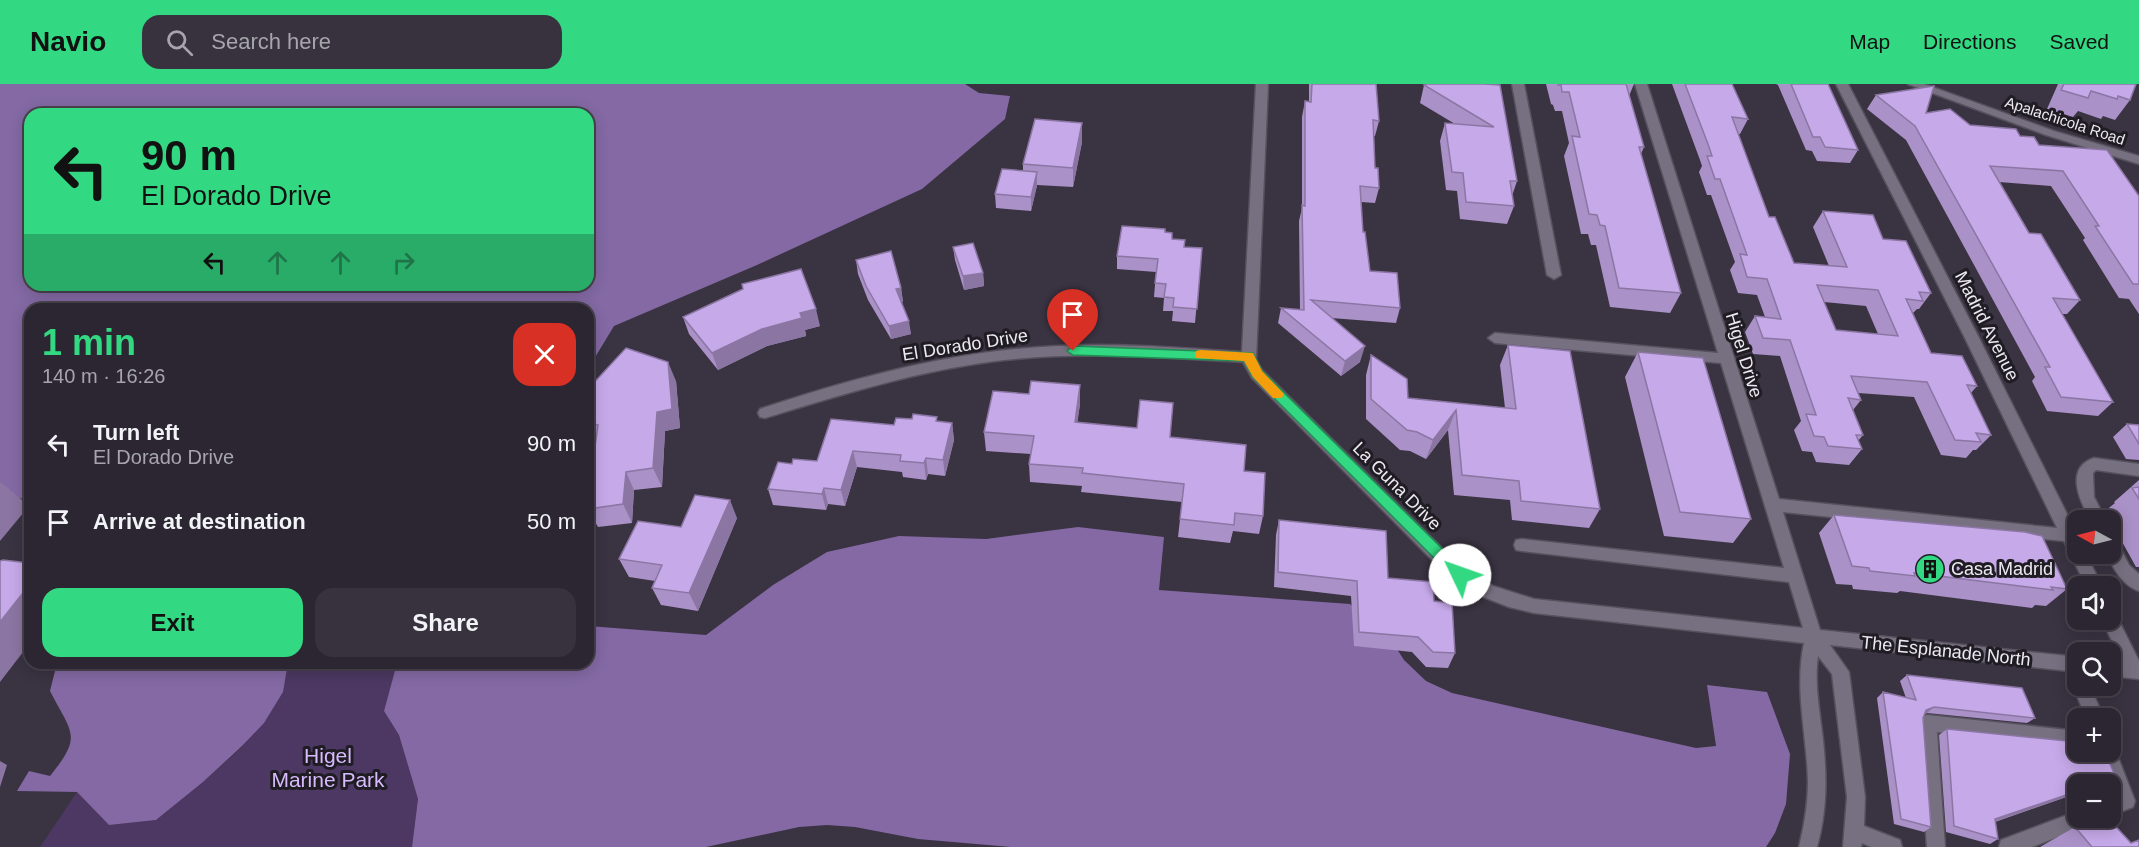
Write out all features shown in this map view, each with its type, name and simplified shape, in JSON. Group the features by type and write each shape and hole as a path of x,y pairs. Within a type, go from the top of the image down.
{"street":[{"path":"1248,357 1262,84"},
{"path":"1518,84 1554,275"},
{"name":"Higel Drive","path":"1641,84 1814,637"},
{"name":"Madrid Avenue","path":"1842,84 1971,336 2067,533"},
{"name":"Apalachicola Road","path":"1914,84 2137,162"},
{"path":"1495,338 1727,359"},
{"name":"El Dorado Drive","path":"765,413 879,378 928,367 999,356 1090,350 1248,357"},
{"name":"La Guna Drive","path":"1248,357 1257,374 1446,563 1473,585 1489,593 1506,600 1534,606 1814,637"},
{"path":"2093,510 2086,497 2085,470 2094,464 2139,470"},
{"path":"1773,505 2067,535"},
{"path":"1522,545 1795,576"},
{"path":"2120,564 2123,570 2139,584"},
{"path":"2115,630 2137,671"},
{"path":"1814,637 1840,672 1856,797 1853,839 1893,847"},
{"path":"1808,847 1815,829 1819,781 1808,671 1814,637"},
{"name":"The Esplanade North","path":"1814,637 2067,666"},
{"path":"2121,669 2137,671"},
{"path":"1936,847 1927,723 2067,738"},
{"path":"2121,788 2126,801 2121,803"},
{"path":"2008,847 2067,824"}],"green space":[{"name":"Higel Marine Park","path":"287,669 395,669 384,711 399,735 418,799 412,847 40,847 77,792 109,825 156,820 242,747 283,692"}],"shaded area":[{"path":"0,84 965,84 979,93 1010,96 1005,119 922,189 757,265 614,326 594,359 594,303 24,303 24,499 0,496"},
{"path":"1078,527 1164,537 1159,590 1350,604 1393,643 1404,660 1426,681 1452,693 1696,748 1716,746 1707,685 1767,692 1790,754 1786,804 1775,833 1766,847 1011,847 918,839 855,827 827,825 799,827 706,847 412,847 418,799 399,735 384,711 395,669 594,669 594,626 706,635 773,585 827,552 899,536 986,539"},
{"path":"56,669 287,669 283,692 264,723 203,782 156,820 109,825 77,792 17,791 29,771 50,776 67,751 70,742 71,734 68,726 50,691"}],"building":[{"path":"1312,84 1376,84 1379,121 1373,120 1375,168 1378,168 1379,188 1360,186 1363,232 1365,232 1370,271 1397,273 1400,308 1311,300 1365,346 1345,361 1281,308 1304,310 1302,205 1305,206 1305,101 1311,102"},
{"path":"1558,84 1626,84 1644,147 1639,147 1681,293 1619,288 1605,226 1600,225 1597,215 1589,214 1572,136 1580,137 1569,92 1562,92 1561,85"},
{"path":"1685,84 1732,84 1748,119 1732,117 1769,217 1775,217 1794,263 1847,267 1823,211 1873,215 1883,239 1906,241 1931,293 1919,292 1923,301 1906,299 1931,353 1962,356 1977,386 1967,385 1991,435 1976,433 1981,442 1955,440 1927,382 1851,376 1861,400 1848,398 1863,435 1856,435 1862,449 1828,446 1824,437 1814,436 1806,414 1816,415 1790,340 1763,338 1755,316 1781,319 1767,279 1747,277 1740,254 1747,255 1720,179 1715,179 1707,156 1712,156","holes":["1817,285 1878,290 1898,336 1836,330"]},
{"path":"1791,84 1828,84 1858,150 1825,147 1820,137 1813,137"},
{"path":"2064,84 2136,84 2130,100 2118,96 2117,99 2091,91 2088,98 2061,90"},
{"path":"1424,85 1500,85 1517,181 1510,181 1514,206 1466,202 1463,173 1452,172 1445,123 1494,127"},
{"path":"1934,86 1926,113 1950,109 1970,125 2016,129 2020,136 2034,137 2039,145 2107,150 2139,196 2139,284 2133,284 2063,171 1990,166 2029,233 2041,234 2080,300 2053,298 2113,402 2061,397 2045,367 2050,367 1915,126 1876,95"},
{"path":"1035,119 1082,123 1073,168 1023,164"},
{"path":"1002,169 1037,172 1031,197 995,194"},
{"path":"1122,226 1165,229 1165,232 1172,233 1172,239 1185,240 1184,247 1202,248 1197,309 1173,307 1174,298 1164,297 1166,284 1155,283 1158,259 1117,256"},
{"path":"973,243 983,273 963,276 953,247"},
{"path":"891,251 901,288 896,289 909,321 889,326 866,286 856,260"},
{"path":"801,269 816,309 800,313 802,318 762,329 712,353 683,317 743,289 742,284"},
{"path":"1508,345 1570,351 1600,509 1521,501 1519,481 1462,475 1456,410 1433,440 1407,430 1371,399 1371,355 1407,379 1408,398 1516,409"},
{"path":"626,348 668,362 672,409 657,412 653,468 626,472 623,504 594,508 594,454 598,425 594,424 594,383"},
{"path":"1638,352 1703,358 1751,519 1680,512"},
{"path":"1031,381 1080,385 1075,422 1137,428 1140,400 1173,403 1170,437 1246,445 1244,471 1265,473 1263,516 1235,513 1234,525 1180,519 1184,484 1082,473 1083,468 1029,464 1034,436 984,432 993,391 1029,394"},
{"path":"913,414 937,417 936,421 952,423 943,460 926,458 924,463 900,461 901,455 853,451 841,490 824,488 822,494 768,489 778,462 792,464 793,459 817,461 831,419 894,425 896,418 912,419"},
{"path":"2127,424 2139,425 2139,444"},
{"path":"2139,487 2139,499 2132,488"},
{"path":"695,495 730,500 689,593 652,588 662,565 619,559 638,521 681,527"},
{"path":"1834,515 2025,532 2042,536 2067,589 2051,587 2053,590 1914,573 1915,576 1870,571 1869,568 1852,566"},
{"path":"1279,520 1386,531 1388,578 1433,582 1434,601 1452,603 1455,653 1433,652 1418,637 1359,632 1357,581 1278,572"},
{"path":"0,561 24,562 24,592 0,622"},
{"path":"1907,675 2022,688 2035,718 1934,707 1926,710 1923,718 1931,827 1901,819 1883,692 1916,700"},
{"path":"1947,729 2067,741 2067,762 2109,762 2114,774 2067,774 2067,795 1995,819 1998,839 1954,826"},
{"path":"2076,828 2117,828 2131,843 2139,840 2139,847 2092,847"}],"slow traffic":[{"path":"1201,354 1248,357 1257,374 1278,394"}],"place":[{"name":"Casa Madrid","path":"1930,569"}],"route":[{"path":"1073,351 1141,351 1248,357 1257,374 1460,575"}]}
